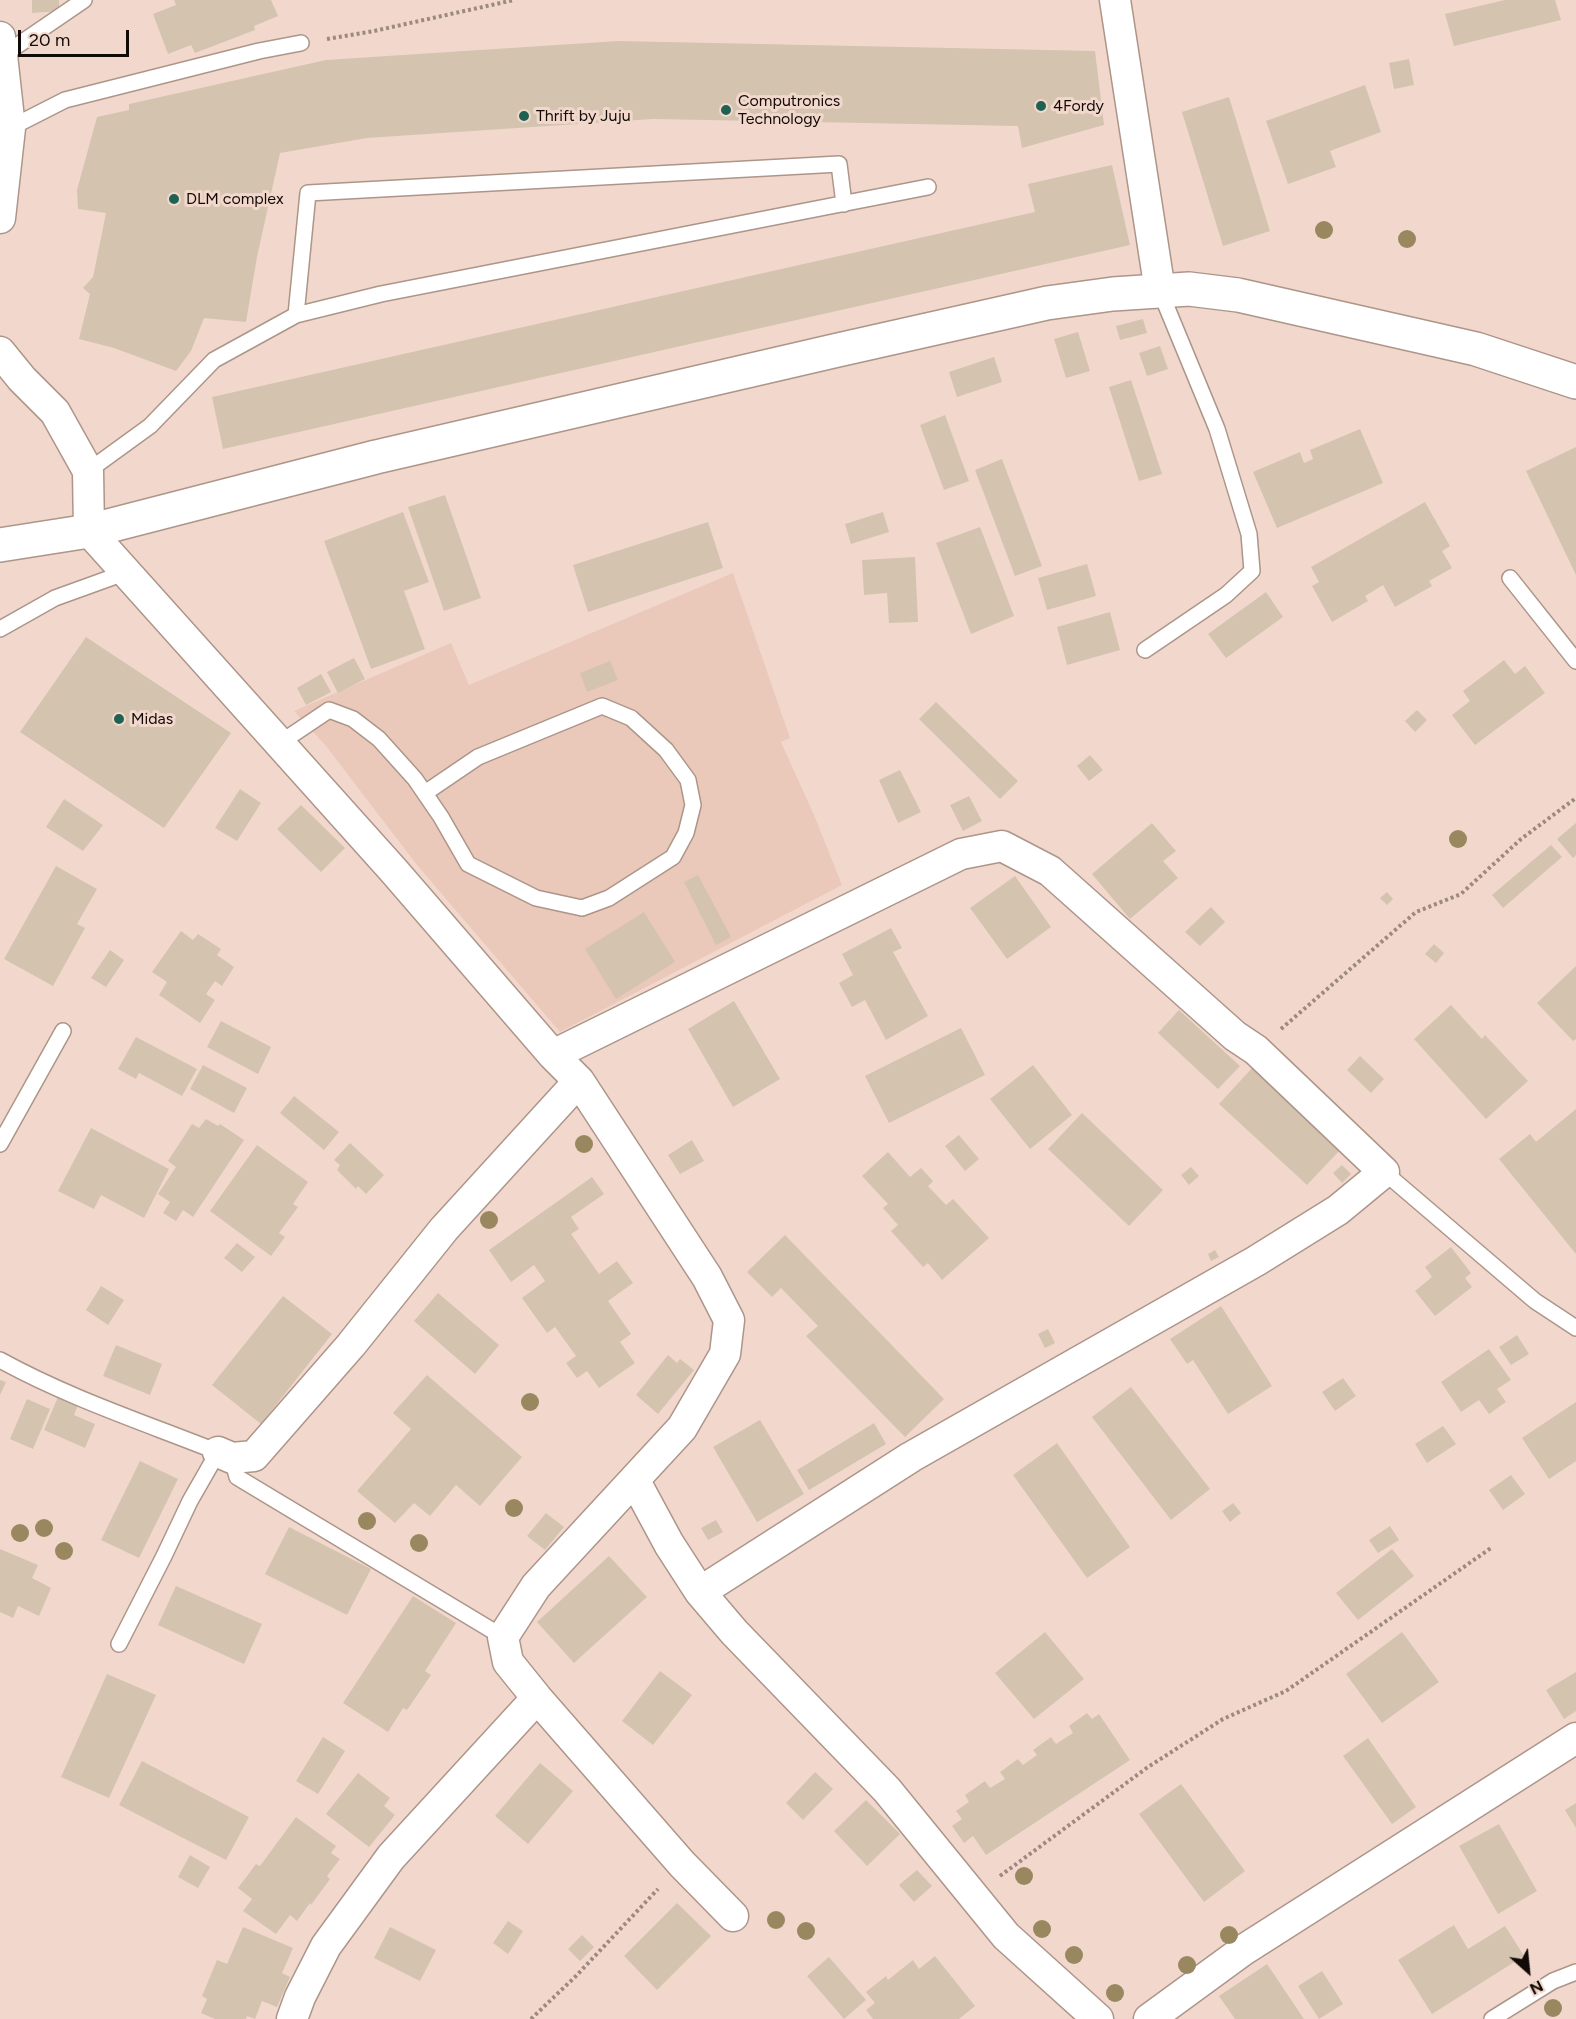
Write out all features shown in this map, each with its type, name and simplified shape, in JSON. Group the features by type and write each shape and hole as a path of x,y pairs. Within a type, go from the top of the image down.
{"main road":[{"path":"0,544 89,531 376,457 838,350 1047,303 1113,294 1189,289 1238,295 1476,349 1576,382"}],"street":[{"path":"1115,0 1160,291"},
{"path":"0,218 10,128 1,46"},
{"path":"0,352 22,379 55,412 88,471 89,531 394,871 552,1055 579,1082 706,1277 729,1320 725,1354 682,1428 536,1586 503,1637 508,1662 537,1698 682,1864 734,1916"},
{"path":"552,1055 961,854 1002,846 1050,871 1235,1036 1256,1050 1384,1172 1338,1210 1274,1250 911,1457 700,1592"},
{"path":"225,1455 254,1456 351,1345 444,1229 579,1082"},
{"path":"635,1481 669,1544 700,1592 742,1640 887,1790 1006,1936 1098,2019"},
{"path":"292,2019 300,1998 327,1946 391,1857 537,1698"},
{"path":"1149,2019 1245,1949 1576,1738"}],"lane":[{"path":"1,46 84,0"},
{"path":"10,128 65,100 259,51 301,43"},
{"path":"296,315 308,193 839,164 844,204"},
{"path":"88,471 150,426 214,360 296,315 381,294 928,187"},
{"path":"1145,650 1226,595 1252,571 1249,534 1217,429 1160,291"},
{"path":"0,629 55,598 127,572"},
{"path":"1510,578 1576,662"},
{"path":"280,743 329,710 353,719 379,739 415,779 468,864 536,898 582,908 609,898 673,857 686,833 693,805 688,780 666,750 631,717 602,706 478,757 425,793"},
{"path":"0,1144 63,1031"},
{"path":"1384,1172 1535,1301 1576,1328"},
{"path":"0,1360 30,1377 76,1397 225,1455 237,1477 503,1637"},
{"path":"119,1644 190,1500 225,1455"},
{"path":"1492,2019 1553,1981 1576,1972"}],"path":[{"path":"301,43 374,31 514,0"},
{"path":"1256,1050 1416,912 1461,894 1521,839 1576,798"},
{"path":"973,1897 1148,1767 1223,1719 1286,1691 1491,1548"},
{"path":"531,2019 576,1976 682,1864"}],"shaded area":[{"path":"733,573 790,738 781,742 842,885 560,1032 417,865 326,746 294,711 451,643 469,685"}],"building":[{"path":"32,0 59,0 59,11 32,13"},
{"path":"174,0 271,0 278,16 254,26 255,30 195,53 191,45 168,54 153,14 176,5"},
{"path":"1505,0 1555,0 1561,20 1454,46 1445,14"},
{"name":"DLM complex","path":"618,41 1095,51 1104,125 1022,148 1018,126 653,119 367,138 280,153 257,257 246,322 204,318 191,351 176,371 114,348 79,339 90,294 83,288 93,277 106,213 78,209 77,190 97,117 129,110 129,104 326,60"},
{"path":"1409,59 1414,85 1394,89 1389,63"},
{"path":"1365,85 1381,132 1330,151 1336,167 1288,184 1266,121"},
{"path":"1229,97 1270,231 1223,246 1182,112"},
{"path":"1112,165 1130,245 223,449 212,397 1035,212 1028,184"},
{"path":"1143,319 1147,333 1120,340 1116,326"},
{"path":"1078,332 1090,371 1066,378 1054,339"},
{"path":"1160,346 1168,369 1147,376 1139,353"},
{"path":"994,357 1002,382 957,397 949,372"},
{"path":"1131,380 1162,474 1139,481 1109,387"},
{"path":"945,415 969,481 944,490 920,425"},
{"path":"1360,429 1383,483 1277,528 1253,472 1300,452 1304,463 1313,459 1310,450"},
{"path":"1576,447 1576,575 1526,471"},
{"path":"1002,459 1042,566 1015,576 975,470"},
{"path":"445,495 481,598 444,611 408,507"},
{"path":"1425,502 1450,546 1442,551 1452,568 1429,581 1432,586 1395,607 1383,585 1365,596 1368,601 1332,622 1312,586 1319,582 1311,567"},
{"path":"403,512 429,582 404,591 425,649 371,669 324,541"},
{"path":"883,512 889,532 851,544 845,524"},
{"path":"708,522 723,568 588,612 573,565"},
{"path":"980,527 1014,616 971,634 936,543"},
{"path":"915,557 918,622 889,623 887,593 864,595 862,560"},
{"path":"1087,564 1096,596 1047,610 1038,578"},
{"path":"1266,592 1283,617 1226,658 1208,634"},
{"path":"1110,612 1120,650 1067,665 1057,627"},
{"path":"86,637 231,733 164,828 20,732"},
{"path":"354,658 365,679 338,693 327,672"},
{"path":"1504,660 1515,674 1525,666 1545,693 1475,745 1452,715 1470,701 1463,691"},
{"path":"610,661 618,680 587,692 580,673"},
{"path":"321,674 331,692 306,705 297,688"},
{"path":"936,702 1018,781 1000,799 919,719"},
{"path":"1417,710 1427,720 1415,732 1405,721"},
{"path":"1090,755 1103,770 1089,781 1077,766"},
{"path":"900,770 921,812 898,823 879,780"},
{"path":"240,789 261,803 237,841 215,828"},
{"path":"969,796 982,821 963,831 950,805"},
{"path":"64,799 103,825 83,851 46,827"},
{"path":"301,805 345,848 321,872 277,829"},
{"path":"1152,823 1176,851 1163,861 1178,878 1130,919 1092,874"},
{"path":"1576,823 1576,855 1573,858 1557,839"},
{"path":"1551,845 1562,857 1503,908 1492,895"},
{"path":"56,866 97,889 77,924 85,928 53,986 4,959"},
{"path":"698,875 731,937 716,945 684,882"},
{"path":"1015,876 1051,927 1007,959 970,908"},
{"path":"1387,892 1393,899 1387,905 1380,898"},
{"path":"1211,907 1225,922 1200,946 1185,932"},
{"path":"644,912 675,962 616,999 585,949"},
{"path":"891,928 902,948 893,952 928,1016 886,1040 865,1000 852,1007 839,983 853,975 842,954"},
{"path":"181,931 193,940 198,934 221,949 217,955 234,967 222,986 215,981 206,994 215,1000 200,1023 159,995 167,982 152,972"},
{"path":"1434,944 1444,953 1436,963 1425,954"},
{"path":"110,950 124,960 106,987 91,978"},
{"path":"1576,966 1576,1039 1573,1041 1537,1003"},
{"path":"734,1001 780,1079 733,1107 688,1029"},
{"path":"1451,1005 1482,1039 1485,1035 1528,1081 1486,1119 1414,1039"},
{"path":"1179,1010 1240,1066 1218,1089 1158,1033"},
{"path":"221,1021 271,1047 258,1074 207,1047"},
{"path":"961,1028 985,1075 889,1123 865,1076"},
{"path":"136,1037 197,1069 182,1096 139,1073 136,1079 118,1069"},
{"path":"1360,1056 1384,1079 1371,1093 1347,1070"},
{"path":"203,1065 247,1088 234,1113 190,1089"},
{"path":"1033,1065 1072,1115 1030,1149 990,1099"},
{"path":"1252,1068 1340,1150 1307,1185 1219,1104"},
{"path":"294,1096 339,1132 324,1150 280,1113"},
{"path":"1576,1109 1576,1254 1499,1159 1530,1134 1536,1142"},
{"path":"1082,1113 1163,1190 1129,1226 1048,1149"},
{"path":"206,1119 218,1126 220,1124 244,1140 193,1217 183,1210 176,1221 163,1213 170,1202 158,1194 176,1167 168,1161 192,1124 199,1128"},
{"path":"91,1128 169,1169 144,1218 101,1195 94,1209 58,1191"},
{"path":"959,1135 979,1159 965,1171 945,1146"},
{"path":"692,1140 704,1161 680,1174 668,1155"},
{"path":"350,1143 384,1175 366,1194 358,1186 356,1189 337,1170 340,1165 334,1160"},
{"path":"257,1145 308,1182 293,1204 298,1207 279,1233 285,1237 271,1256 210,1211"},
{"path":"888,1152 910,1177 921,1168 933,1181 928,1186 946,1205 953,1199 989,1238 942,1280 928,1263 923,1267 891,1231 898,1225 883,1208 888,1204 862,1176"},
{"path":"1342,1165 1351,1174 1342,1183 1333,1173"},
{"path":"1191,1167 1199,1176 1189,1185 1181,1175"},
{"path":"592,1177 604,1194 571,1217 579,1229 571,1234 599,1274 617,1261 633,1283 608,1301 631,1334 620,1342 635,1363 599,1388 587,1371 577,1378 566,1363 576,1356 555,1327 547,1333 522,1298 545,1281 534,1265 511,1282 489,1250"},
{"path":"785,1235 944,1399 905,1437 806,1336 818,1326 781,1288 772,1297 747,1272"},
{"path":"237,1243 255,1257 242,1272 224,1258"},
{"path":"1451,1247 1471,1273 1465,1278 1472,1287 1435,1316 1415,1291 1432,1277 1425,1267"},
{"path":"1215,1250 1219,1257 1211,1261 1208,1254"},
{"path":"101,1286 124,1300 108,1325 86,1310"},
{"path":"438,1293 499,1345 475,1374 414,1321"},
{"path":"283,1296 332,1334 261,1424 212,1385"},
{"path":"1221,1306 1272,1386 1228,1414 1193,1360 1187,1364 1170,1339"},
{"path":"1048,1329 1055,1343 1045,1348 1038,1334"},
{"path":"1517,1335 1529,1354 1511,1365 1499,1347"},
{"path":"116,1345 162,1364 150,1395 103,1376"},
{"path":"1489,1349 1511,1380 1497,1389 1506,1402 1489,1414 1479,1400 1461,1412 1441,1382"},
{"path":"668,1355 677,1363 680,1359 694,1370 658,1414 636,1395"},
{"path":"427,1375 522,1457 480,1506 456,1485 430,1516 414,1503 395,1523 357,1491 411,1429 393,1413"},
{"path":"1343,1378 1356,1396 1335,1411 1322,1392"},
{"path":"0,1380 6,1382 0,1395"},
{"path":"1131,1387 1210,1489 1171,1520 1092,1417"},
{"path":"58,1397 78,1405 74,1415 95,1424 85,1448 44,1430"},
{"path":"27,1399 50,1409 33,1449 10,1439"},
{"path":"1576,1402 1576,1461 1549,1479 1522,1438"},
{"path":"760,1420 804,1494 757,1522 713,1447"},
{"path":"874,1423 886,1444 809,1490 797,1470"},
{"path":"1443,1426 1456,1444 1427,1463 1415,1444"},
{"path":"1057,1443 1130,1547 1087,1578 1013,1475"},
{"path":"140,1461 178,1479 139,1558 101,1540"},
{"path":"1511,1475 1525,1494 1503,1510 1489,1490"},
{"path":"1233,1503 1241,1513 1230,1522 1222,1511"},
{"path":"546,1513 564,1527 545,1550 527,1536"},
{"path":"716,1520 723,1532 708,1540 701,1528"},
{"path":"1390,1526 1399,1540 1378,1553 1369,1540"},
{"path":"289,1527 371,1569 347,1615 265,1574"},
{"path":"0,1549 38,1565 32,1578 51,1588 39,1616 18,1606 13,1618 0,1612"},
{"path":"1392,1549 1414,1576 1358,1620 1336,1593"},
{"path":"609,1556 647,1597 574,1663 537,1622"},
{"path":"176,1586 262,1624 244,1664 158,1625"},
{"path":"413,1596 456,1623 425,1671 431,1675 407,1710 403,1708 388,1732 343,1703"},
{"path":"1045,1632 1084,1679 1034,1719 995,1673"},
{"path":"1402,1632 1439,1682 1382,1723 1346,1674"},
{"path":"660,1671 692,1695 653,1745 622,1721"},
{"path":"1576,1672 1576,1711 1564,1719 1546,1690"},
{"path":"107,1674 156,1695 109,1798 61,1777"},
{"path":"1087,1713 1092,1719 1099,1714 1130,1760 986,1855 973,1836 964,1843 952,1826 962,1819 956,1811 969,1802 965,1795 985,1781 990,1788 1005,1779 1000,1772 1018,1759 1023,1765 1037,1755 1033,1750 1051,1737 1056,1744 1073,1733 1069,1726"},
{"path":"323,1737 345,1751 318,1794 296,1781"},
{"path":"1368,1738 1416,1807 1392,1824 1343,1756"},
{"path":"142,1761 249,1817 226,1860 119,1805"},
{"path":"540,1763 573,1791 528,1844 495,1816"},
{"path":"815,1772 833,1789 803,1820 786,1803"},
{"path":"358,1773 390,1798 384,1806 395,1815 369,1847 326,1814"},
{"path":"1181,1784 1245,1871 1204,1902 1139,1814"},
{"path":"866,1800 900,1834 867,1866 834,1831"},
{"path":"1576,1803 1576,1828 1565,1810"},
{"path":"296,1817 336,1846 331,1853 340,1859 327,1876 330,1879 311,1905 310,1903 297,1921 290,1915 276,1934 243,1911 252,1899 238,1888 256,1864 260,1866"},
{"path":"1499,1824 1537,1891 1498,1914 1459,1846"},
{"path":"190,1855 210,1867 198,1888 178,1877"},
{"path":"917,1870 932,1886 914,1902 899,1885"},
{"path":"677,1903 711,1936 657,1990 624,1956"},
{"path":"508,1921 523,1931 508,1954 493,1943"},
{"path":"1454,1925 1468,1949 1505,1926 1524,1956 1432,2014 1398,1960"},
{"path":"243,1927 293,1948 282,1973 290,1977 277,2007 262,2001 255,2019 247,2016 246,2019 215,2019 201,2013 207,1999 202,1996 217,1960 227,1964"},
{"path":"390,1927 436,1950 420,1981 374,1958"},
{"path":"582,1935 594,1947 580,1961 568,1949"},
{"path":"935,1956 975,2006 959,2019 873,2019 866,2010 875,2003 866,1992 886,1976 888,1980 913,1960 919,1969"},
{"path":"829,1957 866,2000 844,2019 807,1976"},
{"path":"1267,1964 1304,2019 1235,2019 1219,1996"},
{"path":"1322,1971 1343,2004 1319,2019 1298,1986"}],"place":[{"name":"4Fordy","path":"1041,106"},
{"name":"Computronics Technology","path":"726,110"},
{"name":"Thrift by Juju","path":"524,116"},
{"name":"DLM complex","path":"174,199"},
{"name":"Midas","path":"119,719"}]}
